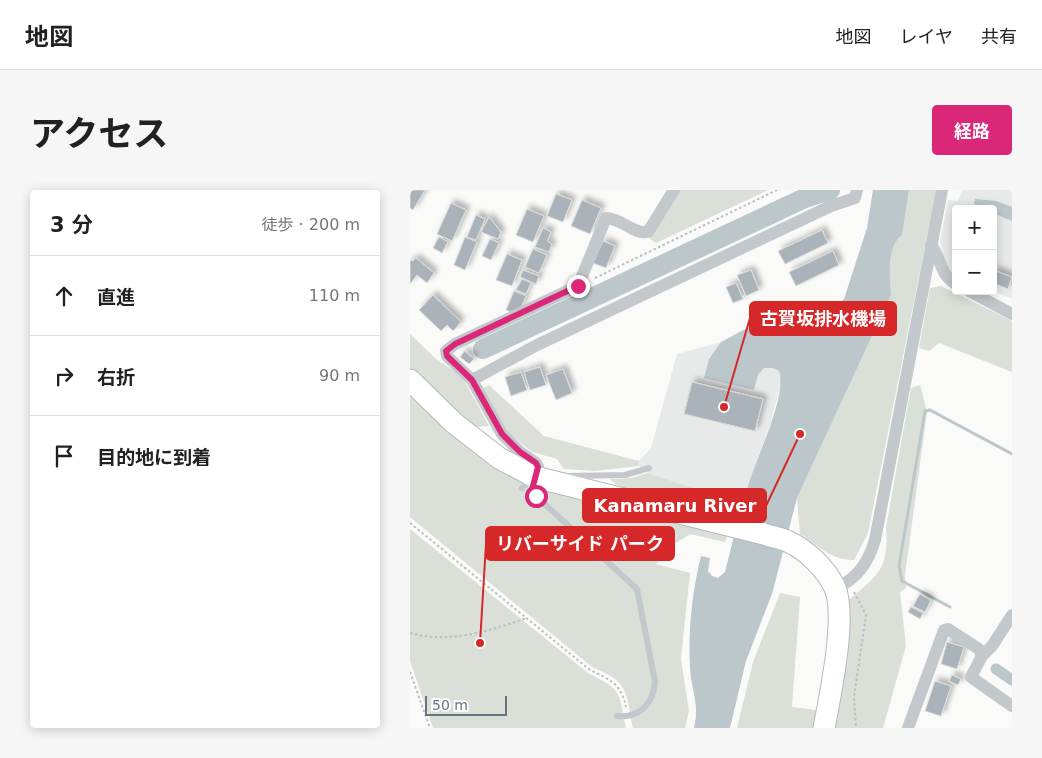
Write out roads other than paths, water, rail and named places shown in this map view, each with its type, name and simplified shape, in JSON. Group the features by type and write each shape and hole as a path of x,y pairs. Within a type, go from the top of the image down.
{"main road":[{"path":"410,380 454,423 499,458 537,483 721,523 790,542 842,586 833,684 824,728"}],"street":[{"path":"537,483 538,467 536,463 520,452 502,434 472,380 447,356 446,351 455,344 578,286 606,218 613,218 642,234 648,232 674,190"},
{"path":"472,380 546,340 830,206 855,198 857,190"},
{"path":"842,586 860,572 869,559 875,540 942,190"},
{"path":"931,245 938,254 943,273 952,281"},
{"path":"976,295 1012,314"},
{"path":"1012,615 992,646 982,656 971,677 1012,706"},
{"path":"908,728 944,630 948,629 978,649 982,656"}],"lane":[{"path":"616,716 628,717 646,708 654,695 655,682 637,589 536,496 533,486 537,483 564,476 624,475 649,468"}],"waterway":[{"path":"483,349 805,198 830,190"},
{"path":"950,607 902,581 899,566 925,411 930,410 1012,454"},
{"path":"996,669 1012,680"}],"place":[{"name":"古賀坂排水機場","path":"724,407"},
{"name":"Kanamaru River","path":"800,434"},
{"name":"リバーサイド パーク","path":"480,643"}]}
